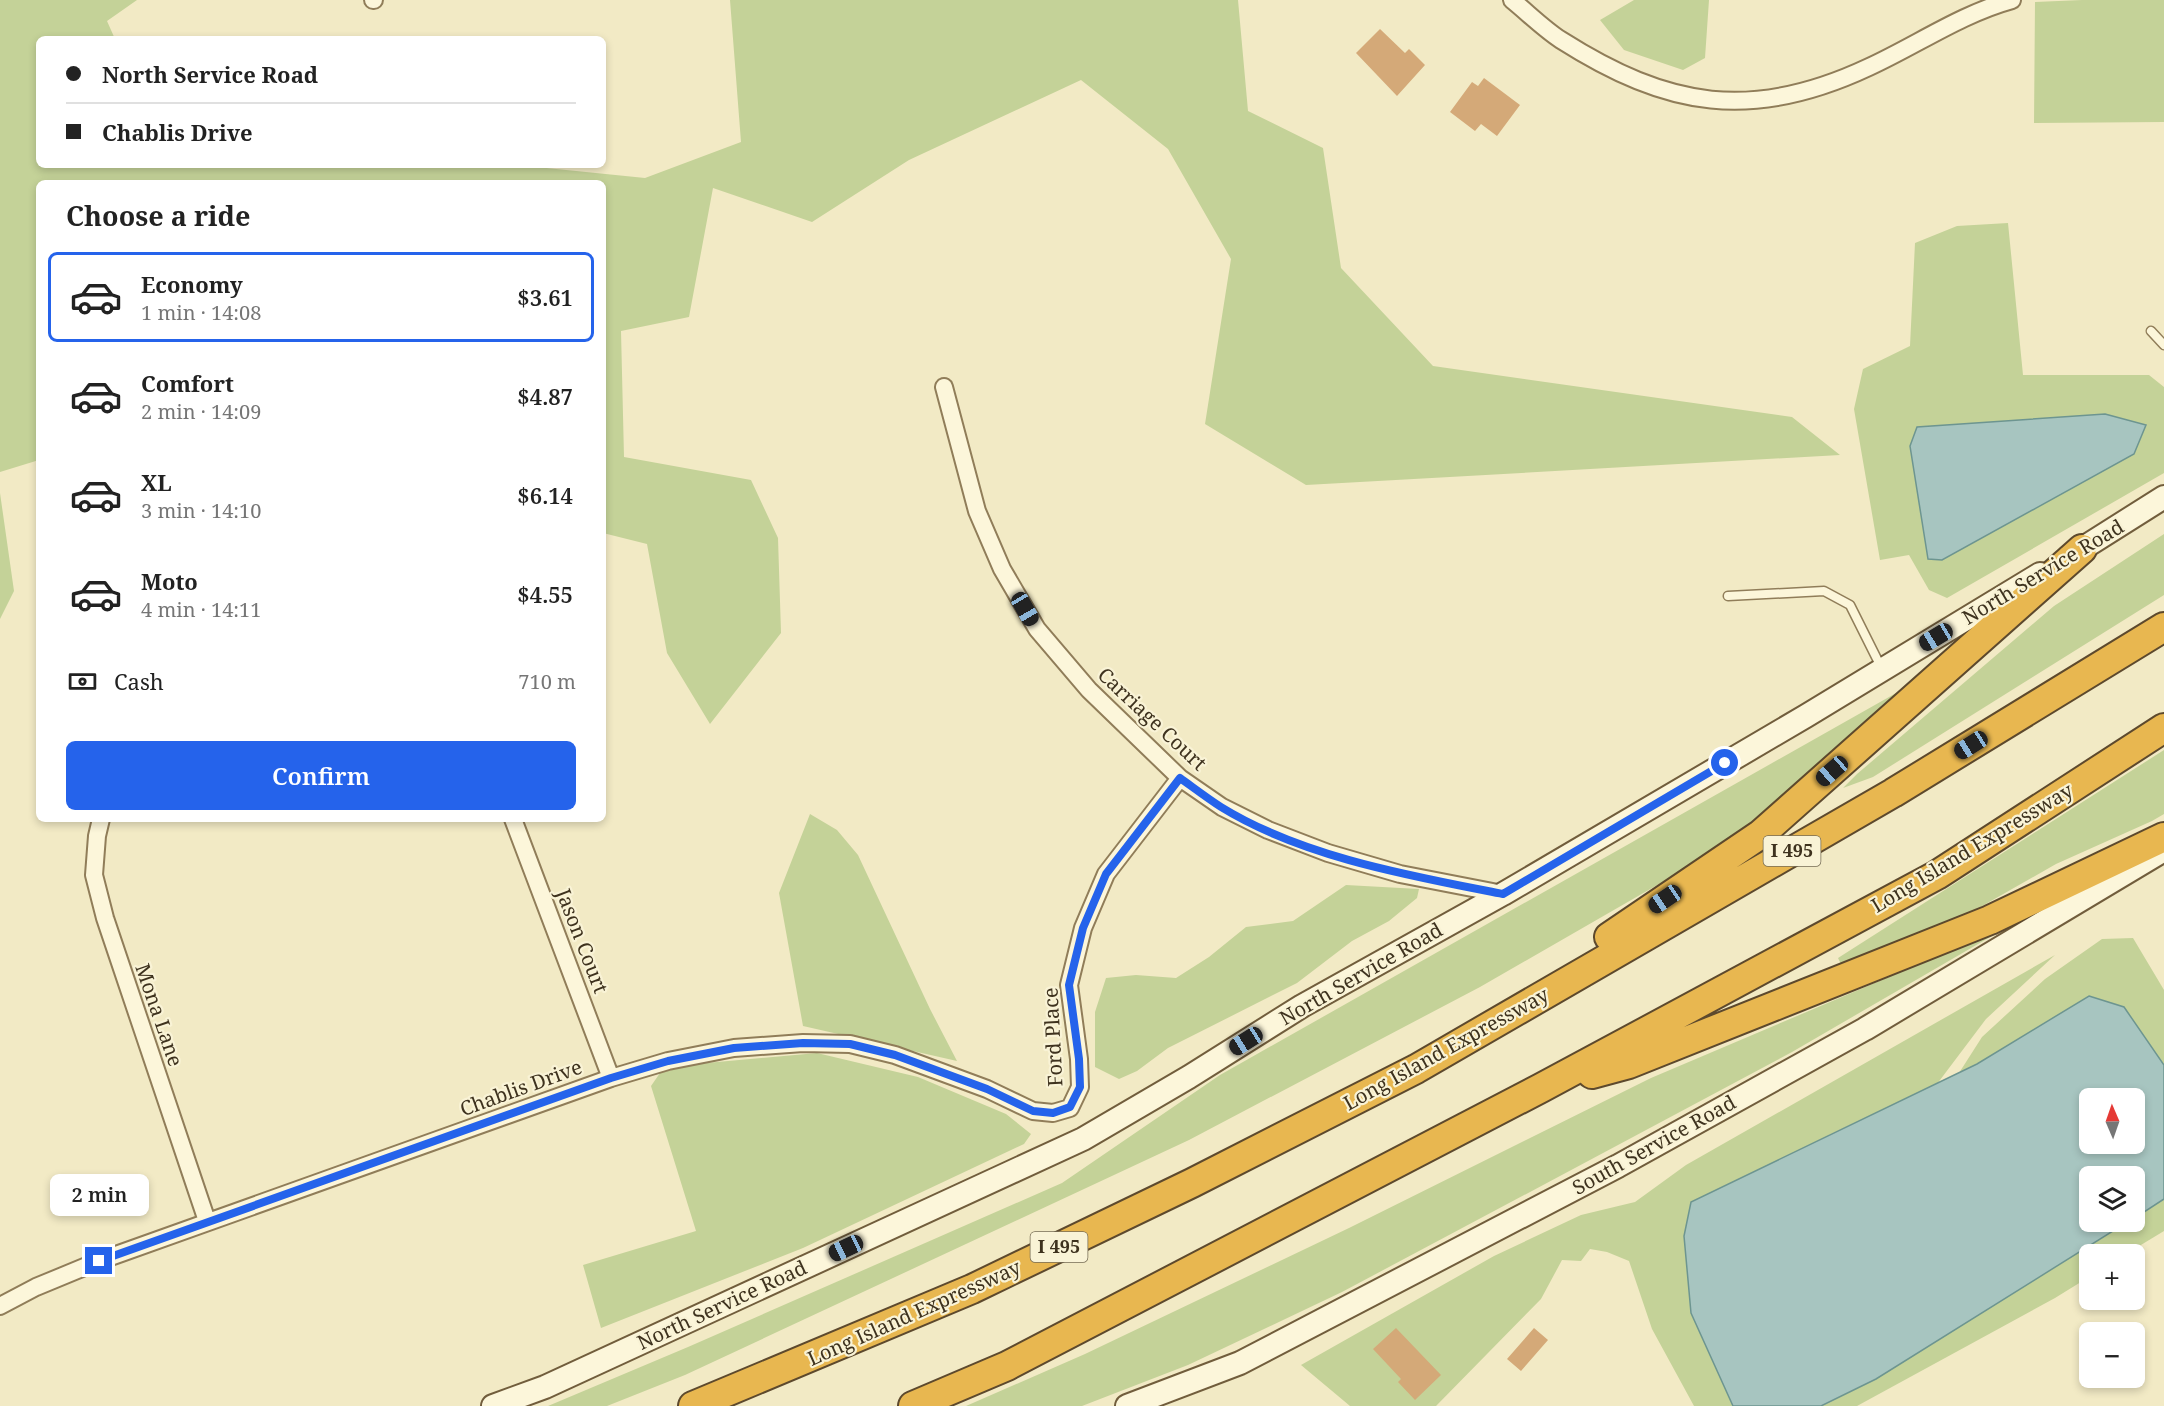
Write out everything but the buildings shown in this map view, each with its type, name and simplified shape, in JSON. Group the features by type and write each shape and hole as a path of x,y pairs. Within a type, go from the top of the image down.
{"highway":[{"path":"1416,1069 1761,834 2082,549"},
{"name":"Long Island Expressway","path":"693,1406 972,1289 1192,1183 1416,1069 1893,793 2164,627"},
{"name":"Long Island Expressway","path":"913,1406 1007,1366 1541,1088 1937,875 2164,728"},
{"path":"1541,1088 1629,1064 1990,920 2164,837"}],"main road":[{"name":"North Service Road","path":"493,1406 545,1387 1083,1139 1189,1077 1302,1006 1503,894 1882,670 2164,497"},
{"name":"South Service Road","path":"1127,1406 1240,1363 1618,1166 1865,1029 2164,850"}],"street":[{"path":"1512,0 1560,39 1616,71 1669,93 1718,102 1768,100 1817,88 1869,67 1939,29 2012,0"},
{"name":"Carriage Court","path":"944,387 977,511 1002,569 1037,629 1089,690 1180,778 1222,807 1268,830 1328,853 1400,874 1503,894"},
{"name":"Ford Place","path":"1070,1107 1080,1087 1079,1059 1069,985 1083,928 1106,874 1180,778"},
{"name":"Mona Lane","path":"100,822 94,875 119,963 207,1221"},
{"name":"Jason Court","path":"514,822 611,1078"},
{"name":"Chablis Drive","path":"0,1306 36,1287 99,1261 611,1078 668,1061 734,1048 803,1043 850,1044 895,1055 987,1089 1033,1111 1053,1113 1070,1107"}],"lane":[{"path":"2151,331 2164,345"},
{"path":"1728,596 1824,591 1850,605 1882,670"}],"green space":[{"path":"0,0 137,0 107,21 114,36 36,36 36,168 547,168 645,178 741,142 730,0 1238,0 1248,111 1323,148 1341,268 1433,366 1792,417 1840,455 1306,485 1205,424 1231,259 1168,149 1081,80 909,160 812,222 713,188 689,317 621,331 624,457 751,480 778,538 781,633 710,724 667,653 647,544 606,534 606,180 36,180 36,461 0,472"},
{"path":"1634,0 1709,0 1705,58 1683,70 1624,50 1600,20"},
{"path":"2164,0 2164,122 2034,123 2035,2"},
{"path":"2008,223 2023,375 2149,375 2164,387 2164,473 1947,598 1929,590 1909,555 1880,560 1854,409 1863,369 1910,346 1915,243 1957,226"},
{"path":"0,493 14,591 0,619"},
{"path":"2164,534 2164,595 1873,777 1843,788 2054,606"},
{"path":"1935,671 1751,831 1480,987 1189,1140 685,1375 607,1406 548,1406 1062,1183 1220,1075"},
{"path":"2164,750 2164,814 2056,864 1954,922 1843,968 1838,958"},
{"path":"810,814 837,830 858,855 930,1009 957,1061 803,1026 779,893"},
{"path":"1346,885 1419,889 1417,898 1389,921 1352,941 1297,983 1168,1048 1137,1071 1119,1079 1095,1067 1095,1012 1106,978 1136,975 1176,978 1209,957 1246,927 1293,921"},
{"path":"2009,926 1792,1052 1342,1292 1188,1365 1082,1406 966,1406 1085,1354 1349,1228 1651,1078"},
{"path":"2133,938 2164,990 2164,1065 2124,1007 1959,1073 1982,1037 2045,979 2102,939"},
{"path":"2055,955 1986,1019 1937,1084 1829,1135 1691,1313 1733,1406 1694,1406 1652,1329 1629,1261 1607,1252 1590,1249 1581,1261 1562,1260 1541,1299 1436,1406 1350,1406 1301,1365 1494,1256 1581,1215 1635,1202 1686,1165"},
{"path":"817,1053 918,1077 1006,1114 1031,1134 1024,1144 803,1248 601,1328 583,1265 696,1231 651,1086 660,1073 695,1064"},
{"path":"2164,1199 2164,1231 2143,1244 2092,1244 2111,1232 2145,1232 2145,1211"},
{"path":"2079,1252 2079,1283 2055,1298 1857,1406 1821,1406 1876,1379"}],"water":[{"path":"2105,414 2146,425 2134,454 1942,560 1928,559 1910,446 1917,427"},
{"path":"2089,996 2124,1007 2164,1065 2164,1199 2145,1211 2145,1166 2079,1166 2079,1232 2111,1232 2092,1244 2079,1244 2079,1252 1876,1379 1821,1406 1733,1406 1691,1313 1684,1236 1691,1202 1977,1064"}],"route":[{"path":"99,1261 611,1078 668,1061 734,1048 803,1043 850,1044 895,1055 987,1089 1033,1111 1053,1113 1070,1107 1080,1087 1079,1059 1069,985 1083,928 1106,874 1180,778 1222,807 1268,830 1328,853 1400,874 1503,894 1725,763"}]}
